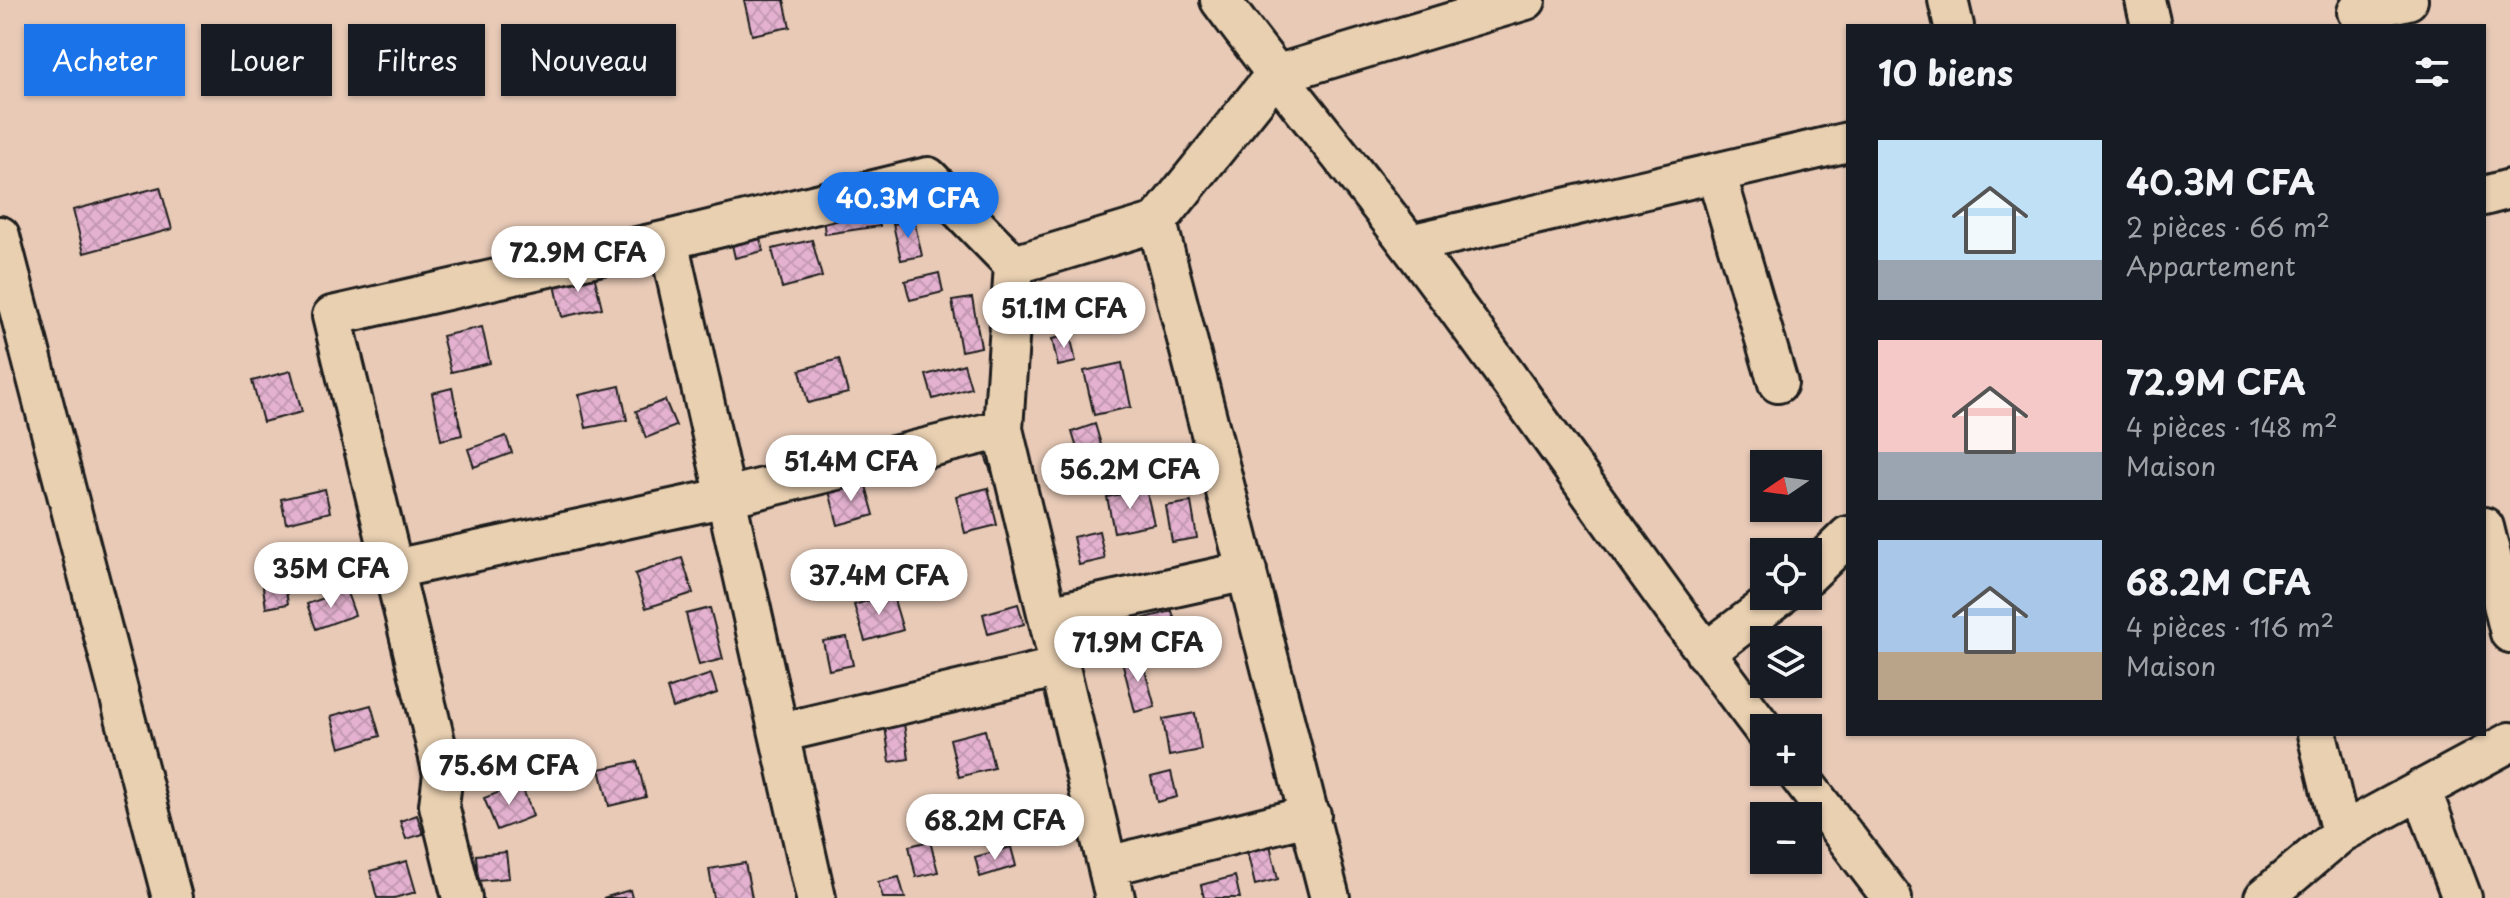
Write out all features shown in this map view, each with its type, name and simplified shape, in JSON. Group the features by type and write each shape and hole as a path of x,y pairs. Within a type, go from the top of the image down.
{"street":[{"path":"1220,0 1275,75 1410,244 1752,714"},
{"path":"1014,265 1157,222 1275,75 1526,0"},
{"path":"1948,0 1954,24"},
{"path":"2145,0 2151,24"},
{"path":"2357,13 2408,0"},
{"path":"1410,244 1846,142"},
{"path":"1716,173 1778,383"},
{"path":"462,898 439,805 443,774 332,316 928,177 1014,265 1003,429 1112,882 1311,815"},
{"path":"2486,195 2510,189"},
{"path":"1157,222 1330,898"},
{"path":"0,236 172,898"},
{"path":"668,240 816,898"},
{"path":"394,569 727,497 1003,429"},
{"path":"2486,535 2510,633"},
{"path":"1822,561 1846,538"},
{"path":"1048,615 1247,571"},
{"path":"1705,653 1762,610"},
{"path":"779,733 1060,667"},
{"path":"2317,736 2341,833"},
{"path":"2264,898 2341,833 2510,742"},
{"path":"1807,786 1892,898"},
{"path":"2421,789 2462,898"}],"building":[{"path":"744,0 784,0 790,27 752,35"},
{"path":"160,187 172,229 84,253 73,210"},
{"path":"878,210 880,226 825,234 823,217"},
{"path":"914,220 922,256 901,260 893,224"},
{"path":"759,234 763,251 735,258 731,240"},
{"path":"812,240 822,277 782,288 772,249"},
{"path":"593,271 602,308 562,317 554,280"},
{"path":"939,273 943,292 910,300 905,281"},
{"path":"972,298 981,347 961,351 952,301"},
{"path":"482,327 490,363 451,372 442,336"},
{"path":"1070,335 1076,362 1058,366 1052,339"},
{"path":"839,359 848,393 808,403 800,370"},
{"path":"1122,363 1131,407 1094,415 1084,371"},
{"path":"964,364 971,388 933,399 926,375"},
{"path":"291,371 302,412 263,422 252,381"},
{"path":"620,386 627,420 586,428 579,395"},
{"path":"452,388 462,435 441,440 432,393"},
{"path":"665,400 676,426 646,438 636,411"},
{"path":"1095,424 1102,448 1079,455 1072,432"},
{"path":"506,436 512,453 474,467 468,449"},
{"path":"1005,448 1010,465 991,472 985,455"},
{"path":"865,482 874,515 838,525 829,491"},
{"path":"988,488 997,525 965,533 956,496"},
{"path":"325,489 330,512 286,523 281,499"},
{"path":"1146,489 1154,524 1114,532 1107,497"},
{"path":"1191,502 1197,538 1172,542 1166,506"},
{"path":"1099,531 1105,559 1079,565 1073,537"},
{"path":"682,558 693,593 646,608 635,574"},
{"path":"285,583 288,604 266,608 263,587"},
{"path":"346,590 355,615 316,629 307,604"},
{"path":"892,593 903,630 865,641 854,605"},
{"path":"1018,604 1024,624 988,634 983,614"},
{"path":"710,608 723,659 699,665 686,614"},
{"path":"1172,611 1178,630 1144,640 1138,620"},
{"path":"847,637 853,665 829,670 823,641"},
{"path":"1141,656 1155,707 1135,712 1122,661"},
{"path":"711,674 717,693 673,708 667,689"},
{"path":"371,705 380,736 340,748 331,716"},
{"path":"1195,713 1201,750 1169,756 1163,719"},
{"path":"904,723 909,759 890,762 885,726"},
{"path":"985,730 994,768 959,777 950,739"},
{"path":"637,761 646,797 609,806 600,769"},
{"path":"1171,772 1177,797 1157,802 1151,777"},
{"path":"521,784 533,816 497,830 484,798"},
{"path":"417,815 423,834 406,839 400,821"},
{"path":"930,841 938,872 916,877 909,846"},
{"path":"1270,845 1278,879 1255,885 1247,851"},
{"path":"1011,847 1016,866 980,877 975,857"},
{"path":"506,852 509,878 478,881 476,855"},
{"path":"407,861 416,892 394,898 377,898 370,871"},
{"path":"745,863 752,898 714,898 709,869"},
{"path":"1235,876 1240,898 1204,898 1201,885"},
{"path":"899,877 905,898 883,898 878,882"},
{"path":"630,890 632,898 603,898"}]}
